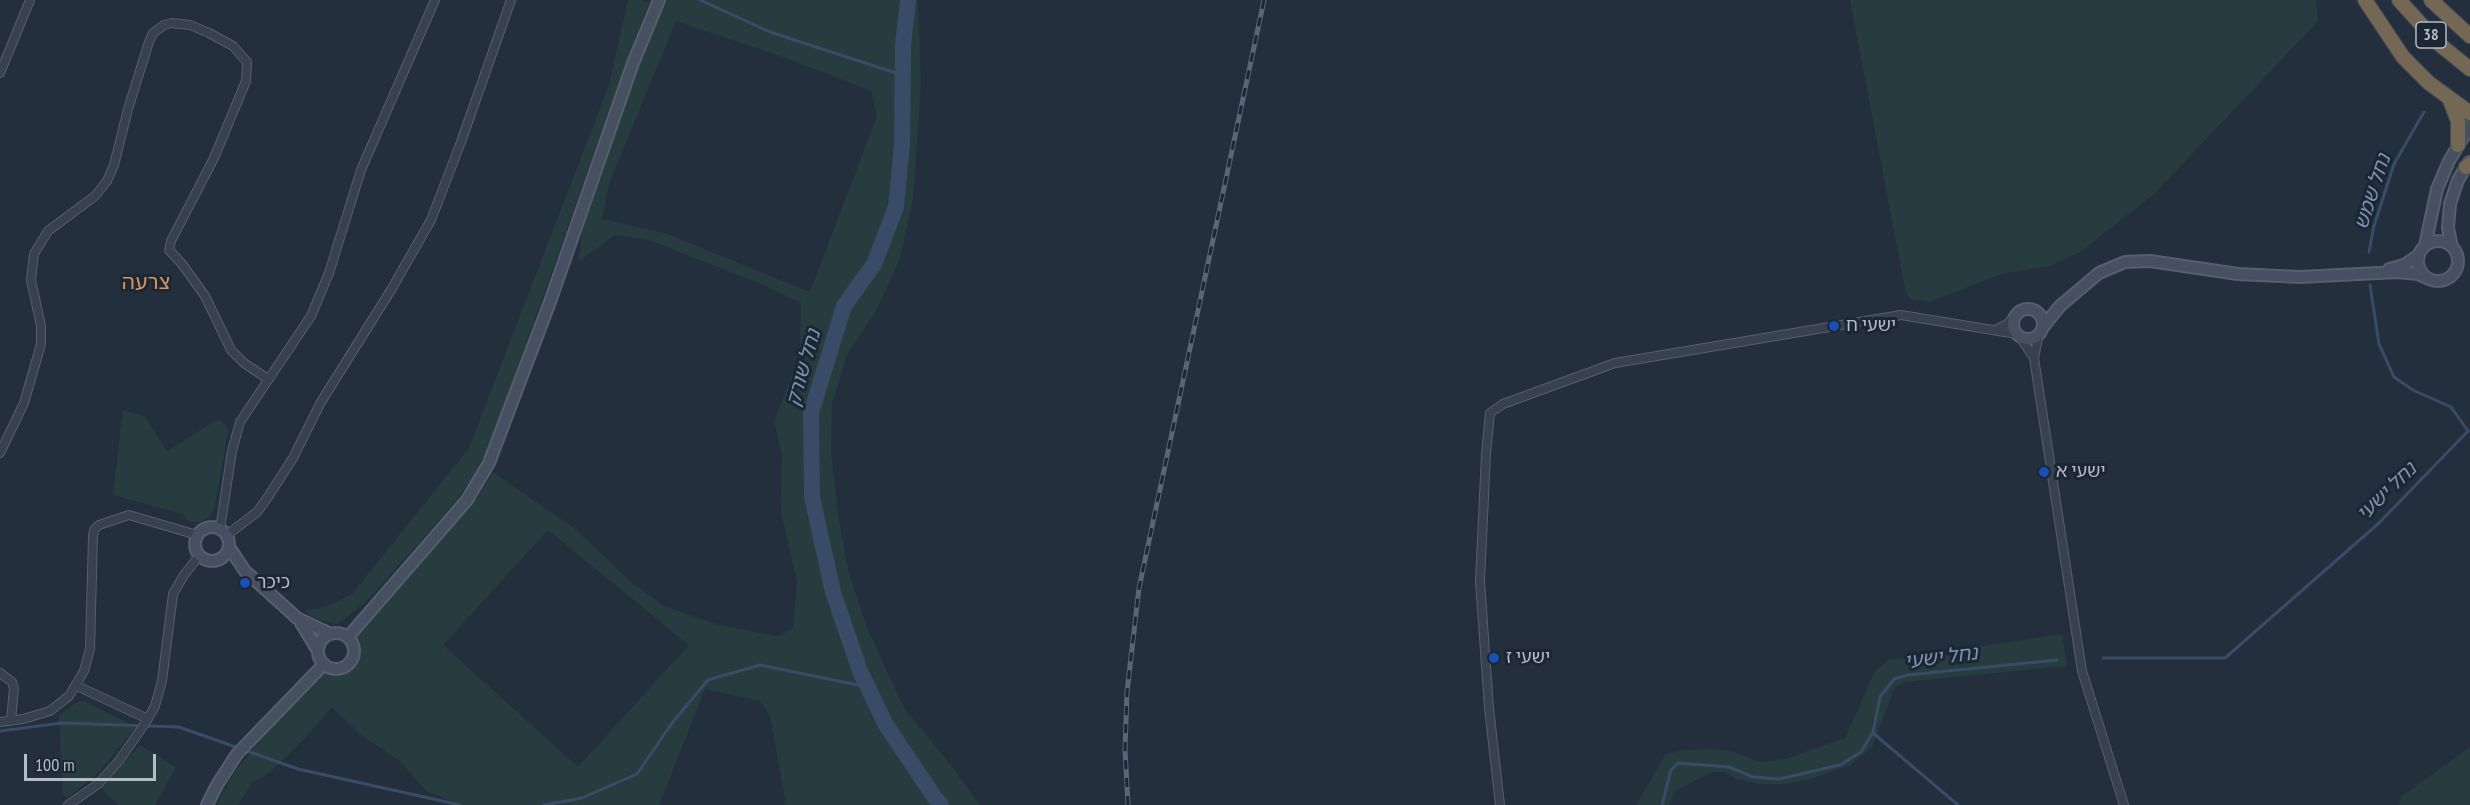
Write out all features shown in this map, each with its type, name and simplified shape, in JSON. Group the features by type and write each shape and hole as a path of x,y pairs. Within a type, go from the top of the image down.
{"highway":[{"path":"2366,0 2403,57 2449,98 2470,113"},
{"name":"38","path":"2399,0 2439,44 2468,68"},
{"name":"38","path":"2431,0 2470,36"},
{"path":"2449,98 2458,122 2458,145"}],"main road":[{"path":"348,637 467,500 489,463 538,334 633,63 659,0"},
{"path":"2427,278 2419,266 2431,229 2437,189 2458,145 2470,126"},
{"path":"2060,306 2048,310 2024,310 2016,316 2013,325 2019,335 2029,339 2041,330 2060,306 2099,273 2125,262 2150,261 2238,274 2280,276 2410,273 2438,281 2452,275 2458,261 2448,228 2450,204 2469,164"},
{"path":"2377,272 2404,265 2422,251 2439,242 2452,247"},
{"path":"2034,310 2041,317 2041,330"},
{"path":"245,571 217,561 206,561 199,556 194,544 197,535 210,527 224,532 229,547 245,571 297,618 331,634"},
{"path":"217,561 224,557 229,547"},
{"path":"297,618 324,664 335,670 346,667 351,663 355,652 348,637 338,633 324,638 318,651"},
{"path":"207,805 237,754 324,664"}],"street":[{"path":"0,73 30,0"},
{"path":"224,532 235,433 247,409 297,338 314,308 329,273 360,170 435,0"},
{"path":"224,532 257,512 272,491 293,458 321,402 391,290 431,220 511,0"},
{"path":"0,453 24,403 41,344 41,326 31,280 34,254 48,231 95,196 107,181 114,165 128,109 149,42 153,33 164,25 172,23 190,26 209,33 233,46 247,62 246,81 214,158 171,241 169,250 187,270 205,296 231,350 244,363 268,379"},
{"path":"1500,805 1488,708 1480,581 1490,413 1503,404 1615,363 1901,315 2019,335 2034,358"},
{"path":"1993,331 2016,316"},
{"path":"2041,330 2034,358 2081,662 2090,700 2124,805"},
{"path":"0,722 37,716 50,711 61,704 77,686 88,661 90,649 94,530 109,520 129,515 197,535"},
{"path":"68,805 98,784 133,742 148,719 164,671 173,594 199,556"},
{"path":"0,673 12,682 14,688 11,721"},
{"path":"77,686 148,719"}],"green space":[{"path":"628,0 641,0 649,3 492,440 474,476 455,502 366,602 337,624 317,619 304,611 325,607 352,594 469,448 609,85"},
{"path":"665,0 918,0 921,83 913,199 900,259 876,311 847,355 832,403 831,452 838,514 848,570 868,630 904,708 980,805 784,805 785,799 770,716 760,701 705,689 659,805 462,805 426,791 400,761 360,734 332,707 304,739 269,773 252,783 238,805 217,805 233,774 308,682 330,667 344,665 360,629 478,497 493,472 575,529 632,583 664,606 716,624 754,632 779,636 793,628 797,582 781,512 782,453 774,422 800,354 801,303 761,284 649,240 615,235 578,262 586,207 639,54","holes":["676,21 789,59 871,91 877,116 810,292 665,233 602,219 609,184","548,530 689,645 578,767 443,645"]},
{"path":"1850,0 2316,0 2318,21 2153,195 2080,252 2050,266 2001,274 1930,302 1910,299 1906,294"},
{"path":"123,410 144,416 167,451 218,419 226,425 228,432 214,510 210,516 200,522 187,521 184,514 113,495"},
{"path":"2062,634 2067,666 1905,682 1898,686 1893,692 1872,747 1851,765 1810,779 1785,784 1760,784 1736,779 1725,772 1712,772 1675,791 1669,805 1636,805 1665,755 1682,750 1728,750 1761,762 1785,759 1845,738 1875,671 1889,660"},
{"path":"79,701 84,701 136,727 98,773 70,796 65,797 63,795 59,715"},
{"path":"140,745 176,767 155,805 118,805 101,788"},
{"path":"2470,747 2470,805 2399,805 2401,797"}],"waterway":[{"path":"700,0 770,32 902,75"},
{"name":"נחל שורק","path":"908,0 903,45 902,145 896,207 874,264 844,306 811,413 812,497 833,592 860,671 886,725 941,805"},
{"name":"נחל שמש","path":"2369,252 2374,226 2394,164 2424,112"},
{"name":"נחל שמש","path":"2370,285 2379,344 2394,377 2413,390 2451,407 2468,431"},
{"name":"נחל ישעי","path":"2103,658 2225,658 2379,523 2470,431"},
{"name":"נחל ישעי","path":"1662,805 1671,770 1678,763 1729,767 1753,777 1779,779 1840,765 1861,752 1873,732 1880,697 1894,679 1908,675 2057,660"},
{"path":"544,805 582,798 637,774 672,723 708,680 760,665 868,687"},
{"path":"0,731 62,723 179,727 298,769 460,805"},
{"path":"1873,733 1958,805"}],"railway":[{"path":"1128,805 1125,750 1127,692 1139,588 1264,0"}],"place":[{"name":"ישעי ח","path":"1834,326"},
{"name":"ישעי א","path":"2044,472"},
{"name":"כיכר","path":"245,583"},
{"name":"ישעי ז","path":"1494,658"}],"district":[{"name":"צרעה","path":"146,283"}]}
